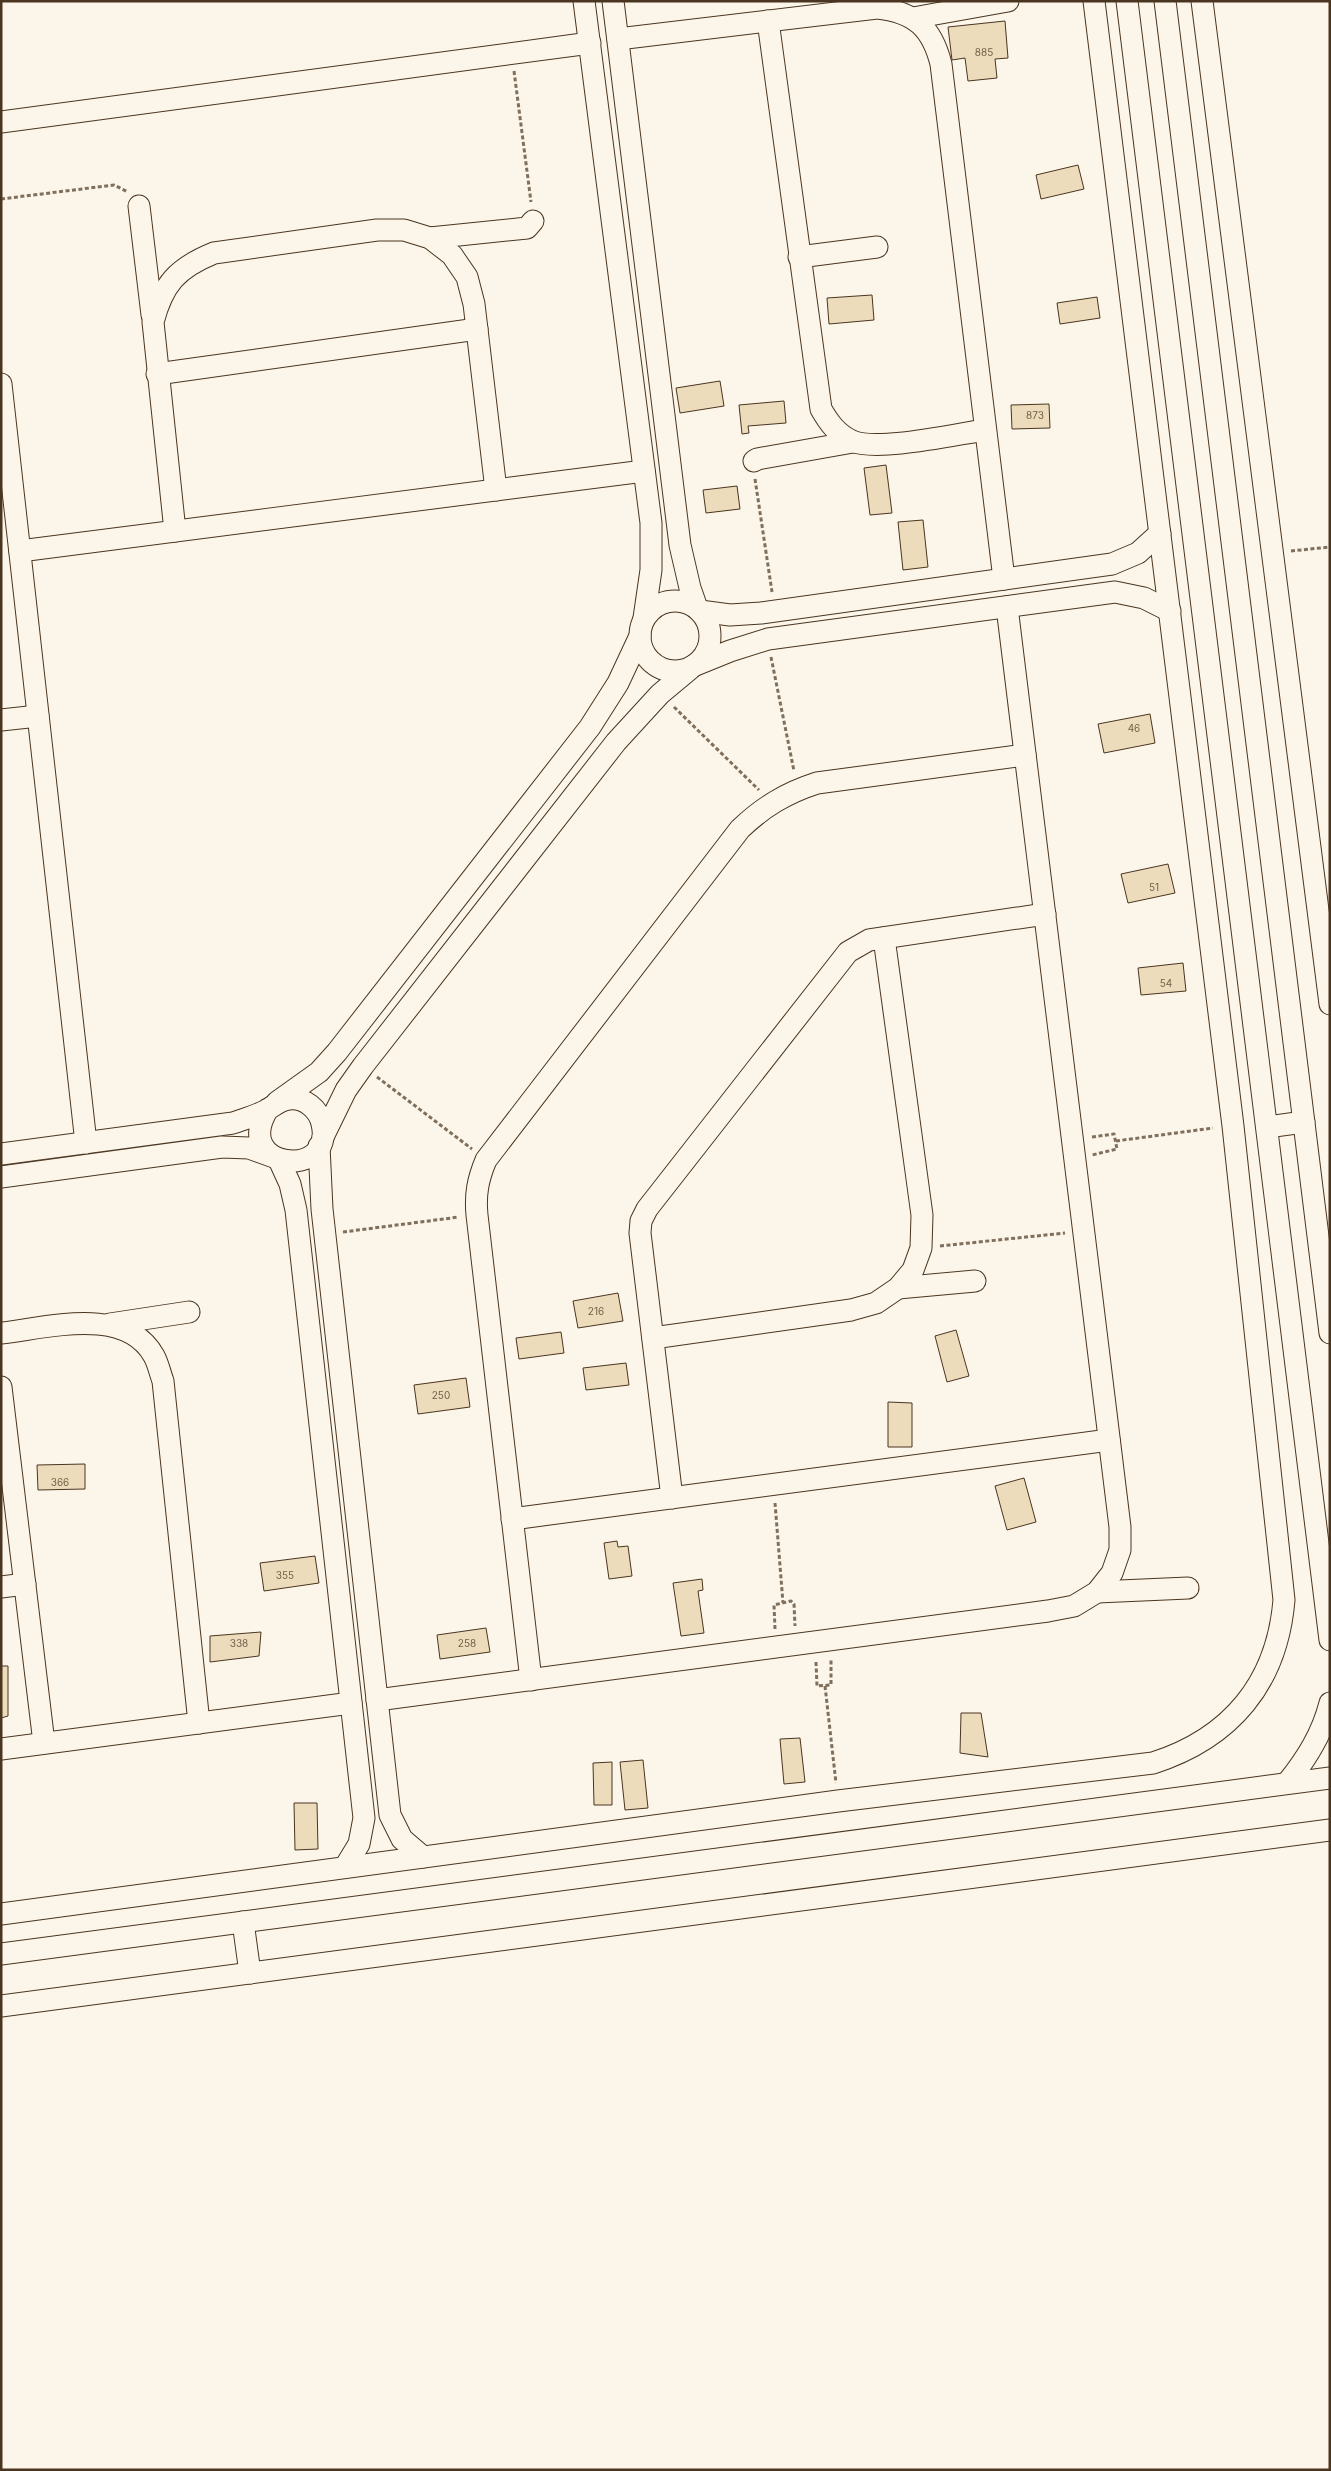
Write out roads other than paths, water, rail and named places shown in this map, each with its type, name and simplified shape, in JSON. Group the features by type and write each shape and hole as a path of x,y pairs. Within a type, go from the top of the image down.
{"street":[{"path":"584,1 652,546 651,570 642,627 642,647 647,658 656,666 678,671 768,639 1115,592 1144,598 1170,611"},
{"path":"614,1 680,546 690,588 698,609"},
{"path":"913,18 1008,1"},
{"path":"1,1914 838,1801 1153,1763 1191,1748 1220,1729 1240,1710 1263,1677 1278,1640 1284,1600 1218,998 1094,1"},
{"path":"1127,1 1330,1640"},
{"path":"1165,1 1330,1333"},
{"path":"1202,1 1330,1004"},
{"path":"618,39 877,8 896,10 913,18 927,30 936,46 940,64 1004,579"},
{"path":"768,21 821,409 833,429 853,442"},
{"path":"1,122 590,43"},
{"path":"138,206 153,322 175,532"},
{"path":"430,238 527,228 533,221"},
{"path":"153,322 159,298 173,278 191,262 214,253 377,230 404,230 430,238 452,255 467,277 477,329 496,490"},
{"path":"799,257 877,247"},
{"path":"1131,304 1164,296"},
{"path":"157,374 477,329"},
{"path":"1,384 86,1143"},
{"path":"754,461 756,459 853,442 877,445 985,430"},
{"path":"20,551 644,471"},
{"path":"698,609 745,615 1112,564 1138,552 1160,533"},
{"path":"1,1177 222,1148 249,1148 277,1158 297,1162 314,1154 346,1090 363,1066 616,742 660,694 708,651 710,640 706,619 698,609 689,603 669,601 655,607 642,627 618,683 590,726 337,1052 299,1088 273,1106 262,1118 260,1129 266,1150 277,1158 290,1184 295,1204 364,1818 359,1844 345,1867"},
{"path":"377,1700 1048,1611 1074,1606 1097,1592 1112,1573 1120,1550 1120,1527 1007,607"},
{"path":"1,720 38,716"},
{"path":"531,1680 475,1196 478,1177 486,1160 740,829 772,802 817,783 1025,755"},
{"path":"672,1498 640,1233 643,1215 840,960 858,945 869,940 1045,914"},
{"path":"653,1338 851,1310 876,1303 898,1288 913,1270 921,1248 922,1215 884,938"},
{"path":"1218,998 1250,988"},
{"path":"1,1154 220,1125 245,1119 273,1106 294,1100 311,1106 319,1115 323,1126 320,1193 324,1234 390,1815 402,1839 422,1857"},
{"path":"1267,1127 1304,1122"},
{"path":"898,1288 974,1281"},
{"path":"1,1333 82,1324 110,1324 190,1312"},
{"path":"110,1324 135,1335 148,1348 154,1355 163,1381 199,1723"},
{"path":"1,1387 44,1744"},
{"path":"512,1519 1109,1440"},
{"path":"1,1587 25,1584"},
{"path":"1097,1592 1188,1588"},
{"path":"1288,1783 1306,1759 1320,1733 1330,1702"},
{"path":"1,1749 351,1703"},
{"path":"1,1954 1330,1778"},
{"path":"1,2006 1330,1830"},
{"path":"243,1922 250,1973"}]}
